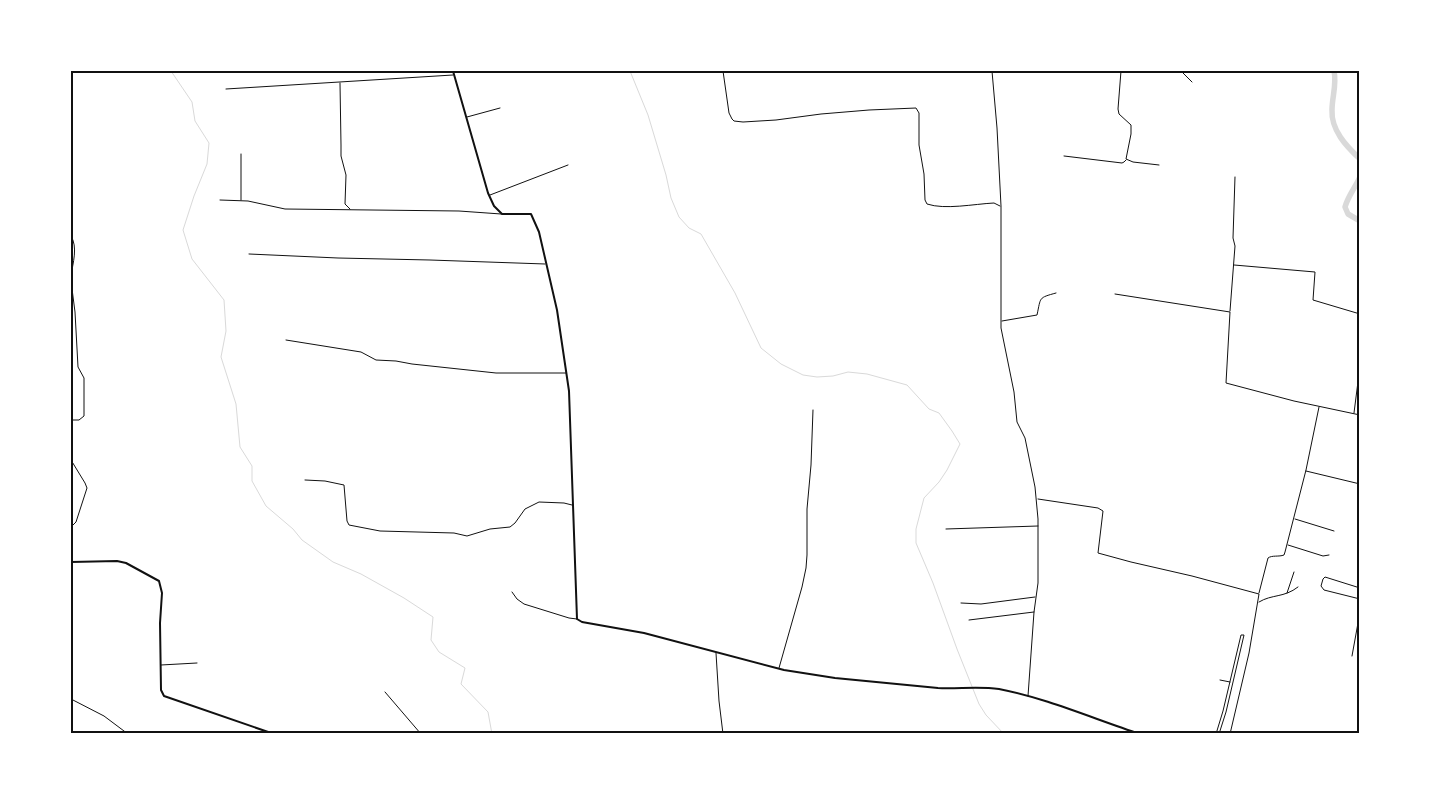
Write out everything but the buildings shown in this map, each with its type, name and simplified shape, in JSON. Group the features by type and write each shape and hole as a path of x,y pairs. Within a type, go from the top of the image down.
{"street":[{"path":"453,71 489,195 494,206 502,214"},
{"path":"723,71 729,113 734,121 776,120 821,114 916,108 919,113 919,144 927,204 947,206 994,203 1001,206"},
{"path":"992,71 1001,206 1001,328 1014,392 1017,422 1025,438 1037,498 1038,583 1028,697"},
{"path":"1064,156 1124,162 1131,134 1131,125 1119,114 1118,109 1121,71"},
{"path":"1181,71 1192,82"},
{"path":"226,89 454,75"},
{"path":"340,82 341,156 346,175 345,204 350,210"},
{"path":"466,117 500,108"},
{"path":"240,201 241,154"},
{"path":"1126,159 1133,162 1159,165"},
{"path":"489,195 568,165"},
{"path":"1235,177 1233,238 1235,246 1226,383 1294,401 1360,415"},
{"path":"220,200 248,201 285,209 459,211 531,214 539,232 557,310 569,391 577,619"},
{"path":"71,236 74,241 74,262 71,275"},
{"path":"249,254 546,264"},
{"path":"1234,265 1315,272 1313,300 1360,314"},
{"path":"71,281 78,367 84,378 84,416 79,420 71,420"},
{"path":"1001,321 1037,315 1040,299 1056,293"},
{"path":"1115,294 1230,312"},
{"path":"286,340 361,352 376,360 496,373 566,373"},
{"path":"1354,414 1360,366"},
{"path":"1230,734 1268,558 1270,556 1284,556 1320,406"},
{"path":"779,669 806,568 806,509 811,465 813,410"},
{"path":"71,460 87,488 76,522 71,527"},
{"path":"1306,470 1360,484"},
{"path":"305,480 325,481 344,485 349,525 380,531 454,533 467,536 490,529 510,527 524,509 539,502 564,502 572,505"},
{"path":"1037,498 1098,508 1104,511 1098,552 1259,594"},
{"path":"1294,519 1334,531"},
{"path":"946,529 1038,526"},
{"path":"1287,545 1323,556 1329,555"},
{"path":"71,562 117,561 126,563 159,581 162,593 160,623 161,690 164,696 274,734"},
{"path":"1286,594 1294,572"},
{"path":"1360,588 1325,577 1321,586 1324,590 1360,599"},
{"path":"1258,602 1264,598 1286,594 1298,587"},
{"path":"512,592 517,600 524,604 582,622 644,633 779,669 835,678 962,689 1000,690 1028,697 1140,734"},
{"path":"961,603 981,604 1036,597"},
{"path":"969,620 1034,612"},
{"path":"1352,656 1360,612"},
{"path":"1216,734 1241,634 1244,635 1220,734"},
{"path":"716,653 723,734"},
{"path":"160,665 197,663"},
{"path":"1220,680 1233,683"},
{"path":"385,692 421,734"},
{"path":"71,699 104,716 128,734"}],"waterway":[{"path":"171,71 192,102 195,121 209,143 207,164 183,230 192,259 224,300 226,331 221,357 236,404 240,447 252,466 252,481 266,506 293,529 302,540 333,562 361,574 433,617 431,640 439,652 465,668 461,684 488,712 492,734"},
{"path":"630,71 648,115 671,198 679,217 689,228 701,234 735,293 761,348 781,364 803,375 817,377 833,376 848,372 867,374 907,385 929,409 939,413 960,444 947,470 924,498 916,529 916,543 979,704 986,715 1004,734"},
{"path":"1334,71 1335,81 1332,110 1334,124 1340,137 1360,159"},
{"path":"1360,177 1345,207 1348,214 1360,221"}]}
